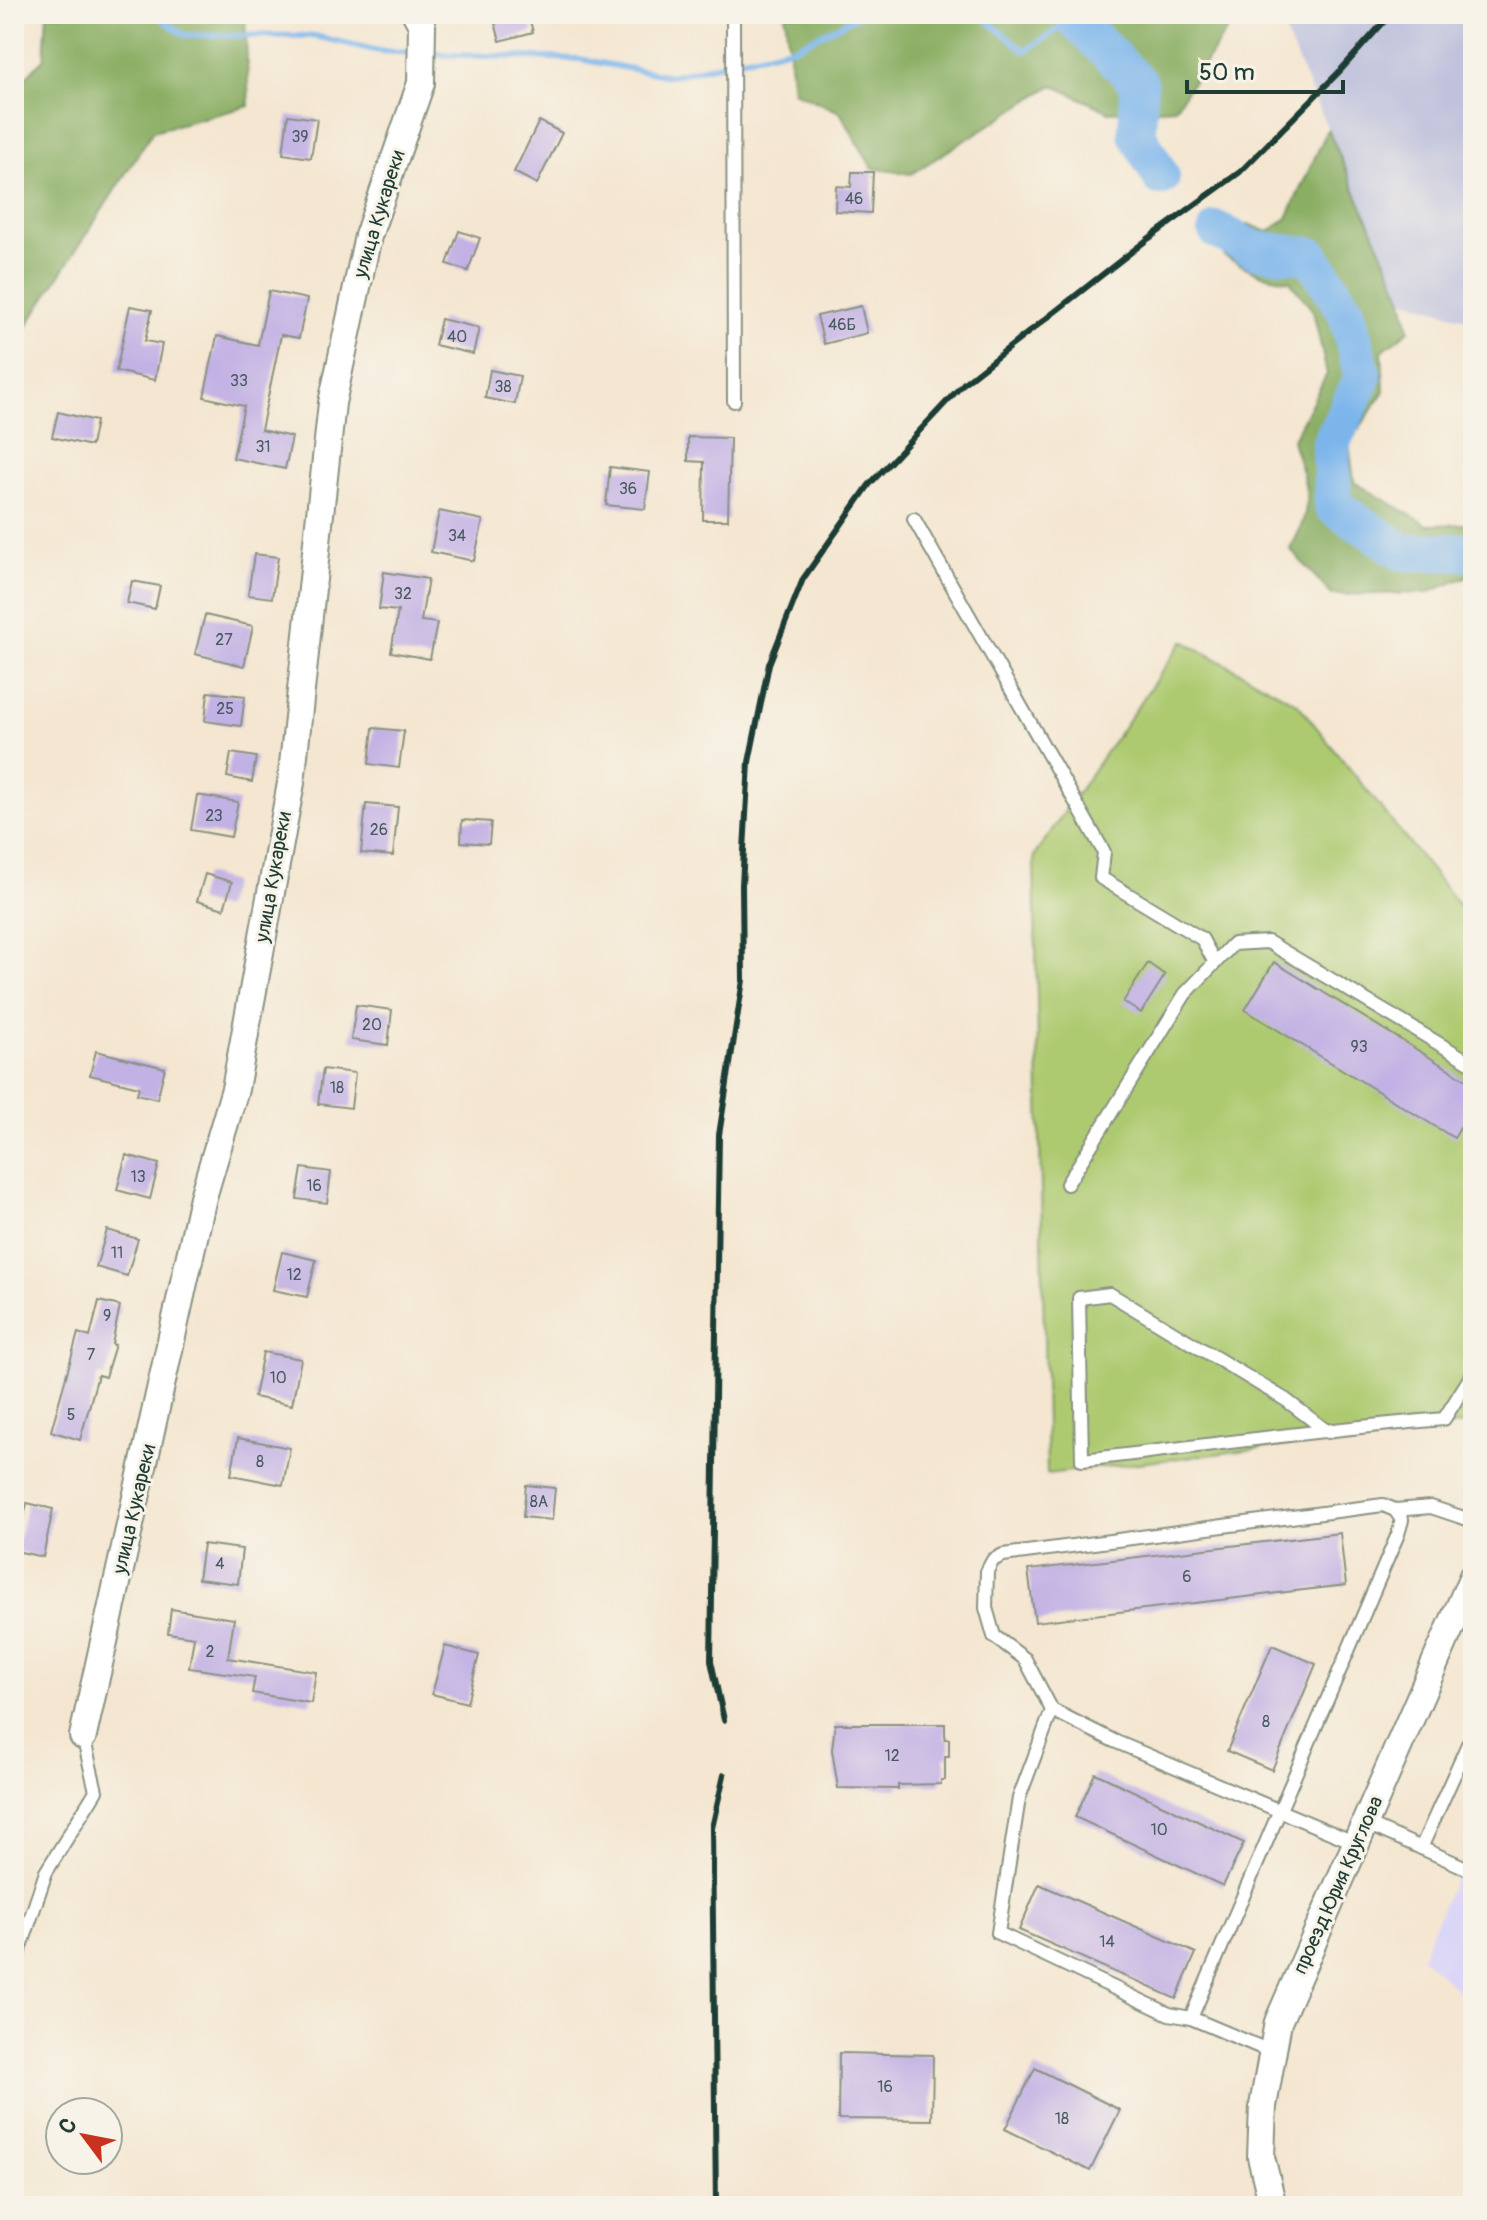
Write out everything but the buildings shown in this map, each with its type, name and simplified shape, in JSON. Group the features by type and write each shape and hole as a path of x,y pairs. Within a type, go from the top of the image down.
{"street":[{"name":"улица Кукареки","path":"83,1736 203,1197 235,1089 291,783 332,403 368,236 421,83 419,19"},
{"name":"проезд Юрия Круглова","path":"1273,2206 1261,2157 1263,2106 1278,2022 1473,1576"}],"lane":[{"path":"733,14 734,401"},
{"path":"914,519 1104,852 1101,878 1202,939 1215,963"},
{"path":"1067,1184 1185,994 1233,944 1268,942 1473,1064"},
{"path":"1328,1432 1286,1400 1110,1294 1079,1298 1082,1460 1444,1419 1473,1373"},
{"path":"1473,1521 1431,1507 1395,1510 1383,1505 1003,1555 993,1560 987,1571 986,1608 994,1636 1025,1659 1052,1710 1114,1741 1279,1813 1421,1848 1473,1871"},
{"path":"1191,2018 1398,1534 1402,1520 1395,1510"},
{"path":"1052,1710 1019,1798 998,1933 1169,2014 1191,2018 1273,2052"},
{"path":"1421,1848 1473,1733"},
{"path":"14,1968 46,1872 96,1791 83,1736"}],"shaded area":[{"path":"1277,14 1473,14 1473,321 1403,299"},
{"path":"1473,1835 1473,2004 1421,1957"}],"green space":[{"path":"47,14 245,14 249,106 153,131 14,346 14,90 44,58"},
{"path":"785,14 1229,14 1230,26 1175,108 1109,112 1053,85 911,174 872,168 840,112 793,91"},
{"path":"1328,129 1403,299 1409,330 1382,351 1384,391 1349,444 1354,482 1428,525 1473,524 1473,574 1427,593 1332,595 1290,549 1306,507 1305,484 1292,441 1327,374 1313,311 1290,281 1259,274 1224,256 1248,224 1268,232 1287,218"},
{"path":"1183,641 1297,703 1473,923 1473,1423 1047,1474 1034,856"}],"waterway":[{"path":"154,14 185,35 315,36 379,51 414,53"},
{"path":"429,54 579,59 670,76 795,47 862,14"},
{"path":"979,14 1025,51 1074,19 1075,14"},
{"path":"1074,19 1139,83 1137,134 1161,177"},
{"path":"1217,230 1255,250 1311,256 1347,313 1363,378 1331,443 1333,506 1403,552 1473,552"}],"railway":[{"path":"724,1720 711,1661 719,1135 743,980 742,885 749,762 769,664 803,579 869,485 965,382 1148,239 1240,172 1338,73 1391,14"},
{"path":"716,2206 712,1828 724,1775"}]}
